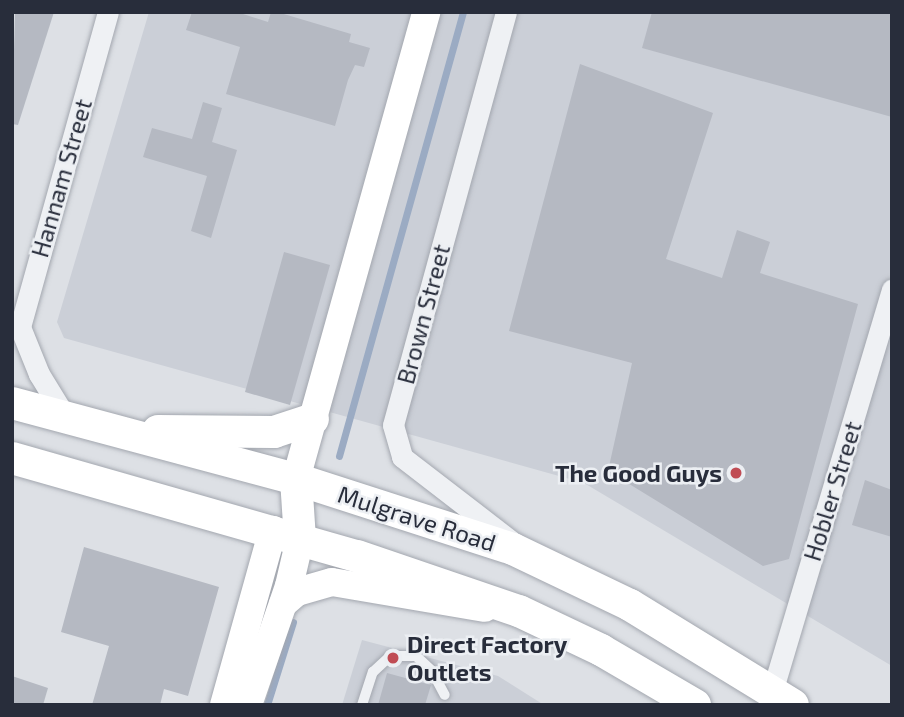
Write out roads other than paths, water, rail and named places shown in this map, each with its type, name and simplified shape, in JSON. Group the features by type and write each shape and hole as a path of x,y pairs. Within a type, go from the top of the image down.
{"main road":[{"name":"Mulgrave Road","path":"12,403 296,479 532,557 630,605 783,698"},
{"path":"111,430 267,433 289,430 313,419"},
{"path":"12,458 286,534 519,611 601,649 695,705"},
{"path":"286,534 296,479"}],"street":[{"name":"Hannam Street","path":"66,418 16,330 108,12"},
{"path":"296,479 426,12"},
{"name":"Brown Street","path":"506,12 416,335 394,435 407,461 532,557"},
{"name":"Hobler Street","path":"783,698 890,304"},
{"path":"248,705 283,604 286,534"},
{"path":"224,705 286,534"},
{"path":"283,604 297,592 332,582 437,602 519,611"}],"lane":[{"path":"362,705 373,671 390,656 415,656 432,671 445,695"}],"waterway":[{"path":"339,456 463,12"},
{"path":"267,705 293,622"}],"place":[{"name":"The Good Guys","path":"736,473"},
{"name":"Direct Factory Outlets","path":"393,658"}]}
